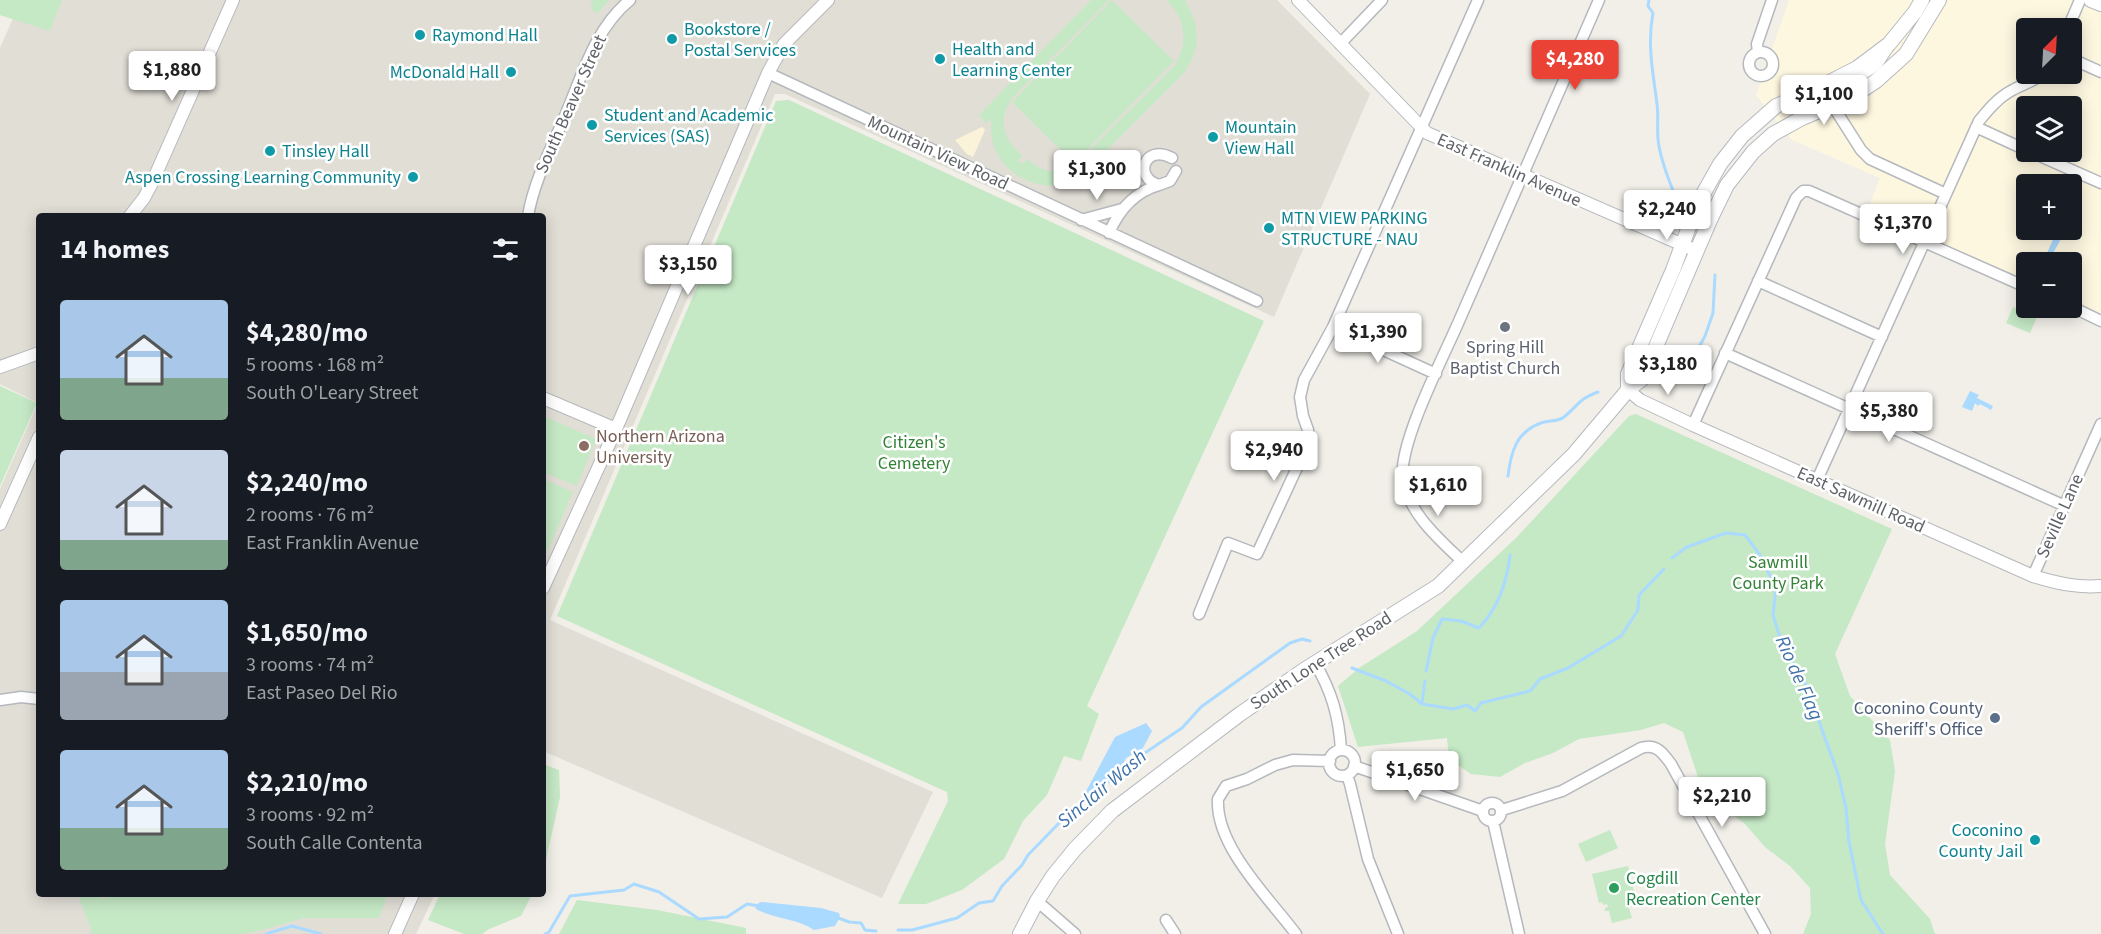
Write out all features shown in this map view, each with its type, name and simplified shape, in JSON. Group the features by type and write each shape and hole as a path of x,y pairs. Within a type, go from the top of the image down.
{"main road":[{"name":"South Lone Tree Road","path":"1628,390 1628,374 1673,270 1696,205 1720,164 1742,136 1776,106 1857,68 1889,44 1922,0"},
{"name":"South Lone Tree Road","path":"1020,934 1053,876 1075,849 1113,811 1240,714 1315,663 1438,586 1574,454 1628,390 1642,379 1696,251 1727,185 1753,152 1773,134 1802,118 1852,97 1876,81 1906,54 1939,0"},
{"path":"2091,0 2101,4"}],"street":[{"path":"132,213 152,185 233,0"},
{"name":"South Beaver Street","path":"529,213 537,181 598,40 616,14 630,0"},
{"path":"546,581 616,429 768,73 784,44 828,0"},
{"name":"East Franklin Avenue","path":"1298,0 1427,134 1696,251"},
{"path":"1340,44 1382,0"},
{"path":"1199,615 1228,543 1257,554 1307,446 1308,430 1300,397 1304,380 1333,327 1478,0"},
{"path":"1463,562 1424,523 1408,497 1402,478 1407,442 1599,0"},
{"path":"1758,52 1759,37 1772,0"},
{"path":"2072,18 2080,0"},
{"path":"1889,44 1877,63 1839,89 1833,97 1833,106 1861,150 1870,159 1946,194"},
{"path":"2082,63 2101,72"},
{"name":"Mountain View Road","path":"768,73 1257,301"},
{"path":"1817,480 1979,121 1995,102 2010,91 2028,84"},
{"path":"1976,127 2016,145"},
{"path":"1143,190 1146,163 1153,155 1163,153 1172,158"},
{"path":"2054,162 2101,183"},
{"path":"1109,233 1122,208 1143,190 1170,181 1176,171"},
{"path":"1145,173 1149,180 1159,185"},
{"path":"1693,425 1796,198 1803,191 1809,191 2016,283"},
{"path":"1081,220 1122,208"},
{"path":"1758,281 1882,337"},
{"path":"2082,312 2101,321"},
{"path":"1333,327 1436,374"},
{"path":"1725,353 2065,506"},
{"path":"0,367 36,354"},
{"name":"East Sawmill Road","path":"1628,390 1641,400 1693,425 2033,576 2058,584 2101,586"},
{"path":"546,399 616,429"},
{"name":"Seville Lane","path":"2033,576 2101,424"},
{"path":"0,524 36,444"},
{"path":"2089,453 2101,458"},
{"path":"1315,663 1329,689 1336,709 1341,750"},
{"path":"0,700 21,697 36,699"},
{"path":"1502,810 1562,791 1641,748 1654,747 1661,751 1671,764 1765,934"},
{"path":"1341,750 1348,750 1354,756 1354,766 1347,775 1341,776 1333,771 1330,761 1335,752 1341,750"},
{"path":"1296,934 1264,896 1232,847 1223,828 1218,799 1226,786 1248,779 1275,765 1293,760 1330,761"},
{"path":"1354,766 1483,811 1487,819 1493,821 1500,817 1502,810 1498,804 1492,802 1485,806 1483,811"},
{"path":"1347,775 1368,859 1398,934"},
{"path":"1493,821 1519,934"},
{"path":"395,934 412,897"},
{"path":"1037,901 1075,934"},
{"path":"1166,921 1176,934"}],"shaded area":[{"name":"Northern Arizona University","path":"21,0 1277,0 1370,94 1274,317 785,94 775,94 550,620 933,792 882,898 546,752 546,213 36,213 36,402 0,384 0,48"},
{"path":"1789,0 2074,0 2101,12 2101,316 2082,307 2082,252 2016,252 2016,279 1866,213 1880,178 1792,140 1756,95"},
{"name":"Northern Arizona University","path":"36,408 36,897 434,897 416,934 0,934 0,489"}],"green space":[{"path":"0,0 62,0 50,31 0,15"},
{"path":"591,0 609,0 598,13 592,10"},
{"path":"1091,0 1109,0 1013,97 1008,106 1004,128 1010,142 1022,156 1018,161 1022,164 1027,159 1044,170 1050,171 1075,165 1174,66 1182,49 1183,32 1178,15 1166,0 1185,0 1196,29 1194,54 1184,73 1083,174 1069,182 1057,185 1026,180 1008,168 1001,160 993,143 991,119 986,123 979,115"},
{"path":"1112,0 1174,61 1074,163 1012,102"},
{"name":"Citizen's Cemetery","path":"789,100 1264,321 1087,706 1099,714 1081,761 1064,756 1047,795 1023,821 1004,859 962,890 926,904 898,904 948,801 947,792 557,616 776,101"},
{"path":"2013,307 2016,308 2016,318 2037,318 2030,333 2006,323"},
{"path":"0,386 36,403 36,405 0,486"},
{"name":"Sawmill County Park","path":"1636,414 1892,529 1835,654 1850,696 1890,740 1895,771 1885,844 1890,875 1930,919 1935,934 1803,934 1811,914 1810,888 1790,866 1765,847 1745,824 1720,805 1700,783 1683,732 1664,723 1641,730 1579,739 1500,777 1471,774 1449,759 1447,738 1358,747 1338,686 1359,668 1417,631 1517,537 1629,416"},
{"path":"546,417 596,439 577,486 546,473"},
{"path":"546,480 573,492 546,554"},
{"path":"546,765 559,770 560,797 546,860"},
{"path":"1610,830 1618,848 1586,862 1578,844"},
{"name":"Cogdill Recreation Center","path":"1628,866 1637,905 1629,908 1632,918 1612,923 1609,911 1605,911 1607,904 1599,903 1592,874"},
{"path":"78,897 105,899 106,897 387,897 379,918 304,918 247,934 90,934 92,930"},
{"path":"439,897 530,897 521,916 482,934 464,934 428,920"},
{"path":"577,900 657,910 746,928 746,934 559,934"}],"sand":[{"path":"982,127 985,130 973,157 967,154 955,140"}],"water":[{"path":"2053,240 2060,240 2054,252 2047,252"},
{"path":"1970,391 1979,395 1977,398 1993,406 1991,410 1975,403 1972,411 1962,407"},
{"path":"1146,723 1152,731 1143,748 1126,758 1117,777 1084,804 1083,797 1115,737"},
{"path":"761,902 821,908 839,913 840,917 835,926 814,930 800,923 756,909 755,905"}],"waterway":[{"name":"Rio de Flag","path":"1649,0 1648,6 1653,13 1651,47 1658,109 1658,141 1664,166 1676,198"},
{"name":"Rio de Flag","path":"1665,372 1692,360 1705,336 1713,313 1715,275"},
{"name":"Rio de Flag","path":"1508,476 1513,451 1520,437 1541,423 1562,419 1582,400 1598,392"},
{"name":"Rio de Flag","path":"1672,558 1687,547 1726,533 1745,535 1760,555 1776,588 1773,615 1785,653 1804,680 1838,774 1861,900 1883,934"},
{"name":"Rio de Flag","path":"1426,671 1433,638 1442,619 1461,621 1479,628 1486,620 1500,594 1507,575 1510,555"},
{"name":"Rio de Flag","path":"1352,668 1386,681 1410,694 1422,704 1453,709 1467,705 1475,711 1481,703 1530,691 1540,679 1568,668 1621,636 1638,610 1639,595 1664,569"},
{"name":"Sinclair Wash","path":"1118,771 1182,728 1201,707 1290,643 1302,639 1310,641"},
{"name":"Rio de Flag","path":"1422,703 1425,681"},
{"name":"Sinclair Wash","path":"898,930 912,930 957,918 979,903 993,901 1002,886 1022,865 1028,855 1086,799"},
{"name":"Sinclair Wash","path":"545,934 549,932 570,896 624,890 634,884 659,892 699,919 727,917 747,904 759,906"},
{"name":"Sinclair Wash","path":"836,917 849,922 861,923 865,930 876,931"},
{"name":"Sinclair Wash","path":"266,934 292,926 321,934"}],"place":[{"name":"Raymond Hall","path":"420,35"},
{"name":"Bookstore / Postal Services","path":"672,39"},
{"name":"Health and Learning Center","path":"940,59"},
{"name":"McDonald Hall","path":"511,72"},
{"name":"Student and Academic Services (SAS)","path":"592,125"},
{"name":"Mountain View Hall","path":"1213,137"},
{"name":"Tinsley Hall","path":"270,151"},
{"name":"Aspen Crossing Learning Community","path":"413,177"},
{"name":"MTN VIEW PARKING STRUCTURE - NAU","path":"1269,228"},
{"name":"Spring Hill Baptist Church","path":"1505,327"},
{"name":"Northern Arizona University","path":"584,446"},
{"name":"Coconino County Sheriff's Office","path":"1995,718"},
{"name":"Coconino County Jail","path":"2035,840"},
{"name":"Cogdill Recreation Center","path":"1614,888"}]}
